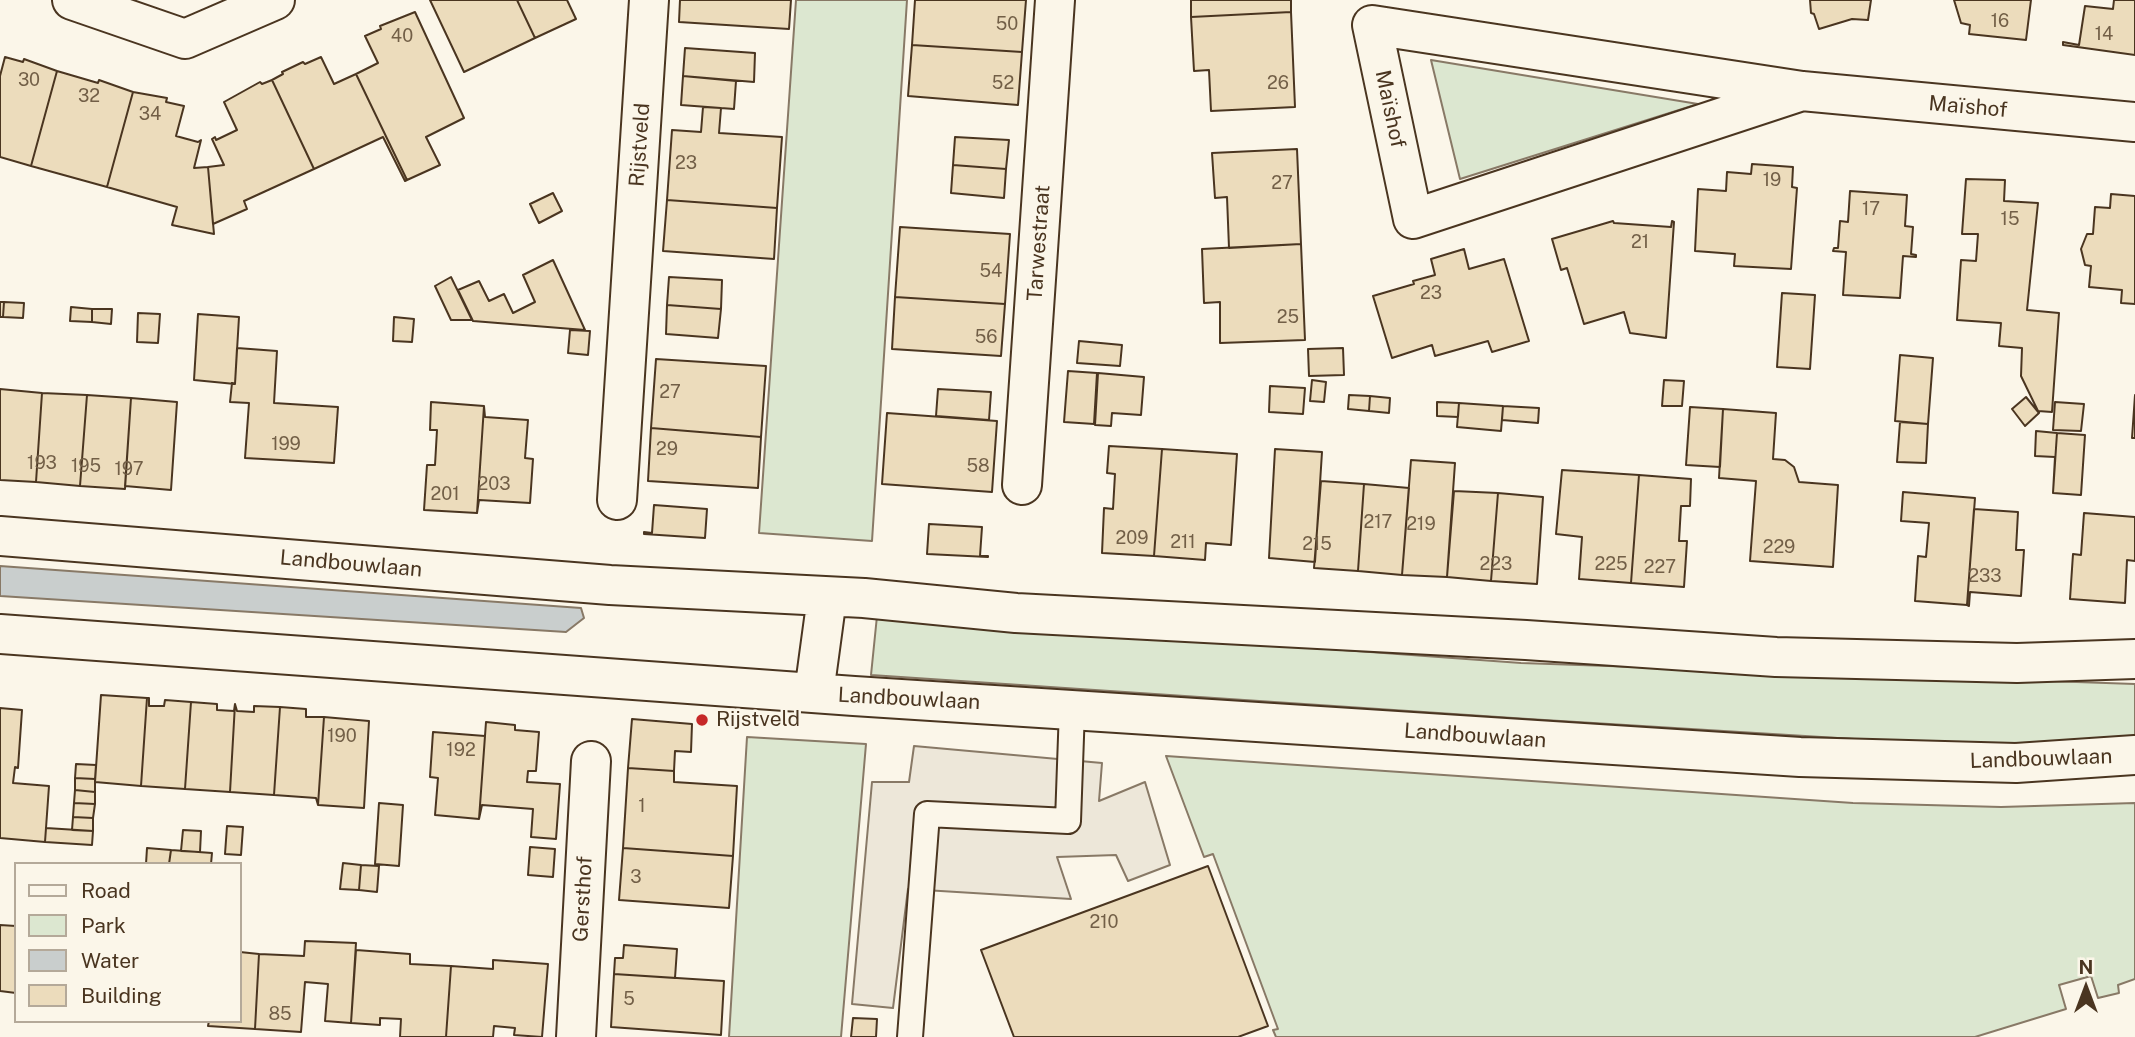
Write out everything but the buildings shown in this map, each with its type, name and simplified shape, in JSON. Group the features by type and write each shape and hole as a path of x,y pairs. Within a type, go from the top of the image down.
{"street":[{"path":"72,0 186,39 275,0"},
{"name":"Rijstveld","path":"617,500 649,0"},
{"name":"Tarwestraat","path":"1022,485 1055,0"},
{"name":"Maïshof","path":"1802,91 1413,219 1372,25 1802,91 2135,122"},
{"name":"Landbouwlaan","path":"0,536 610,585 864,598 1017,613 1526,640 1776,657 2017,663 2135,659"},
{"name":"Landbouwlaan","path":"814,693 827,597"},
{"name":"Landbouwlaan","path":"0,634 814,693 1800,757 2016,763 2135,755"},
{"name":"Gersthof","path":"576,1037 591,761"}],"lane":[{"path":"909,1037 927,814 1068,821 1072,709"}],"green space":[{"path":"796,0 907,0 872,541 759,533"},
{"path":"1431,60 1698,104 1460,179"},
{"path":"877,616 1521,663 2135,684 2135,736 2017,749 871,675"},
{"path":"747,737 866,744 841,1037 729,1037"},
{"path":"1166,756 1853,803 2001,807 2135,803 2135,979 2118,985 2119,993 2098,998 2091,976 2059,985 2066,1009 1975,1037 1276,1037 1273,1030 1278,1029 1213,854 1204,857"}],"shaded area":[{"path":"914,746 1102,763 1099,801 1145,782 1170,865 1128,881 1116,855 1057,857 1071,899 908,889 893,1008 852,1004 872,782 909,782"}],"water":[{"path":"0,566 581,608 584,618 566,632 0,596"}],"place":[{"name":"Rijstveld","path":"702,720"}]}
